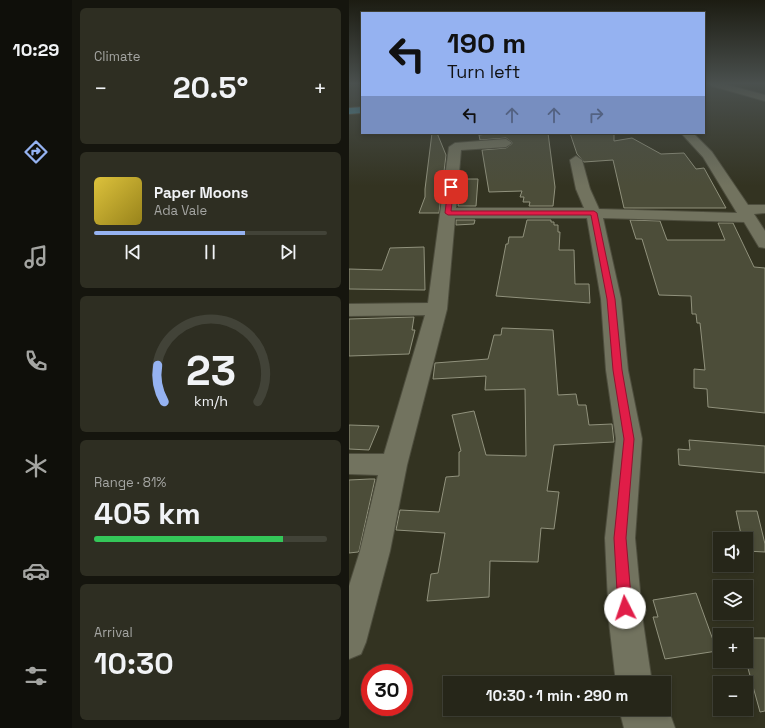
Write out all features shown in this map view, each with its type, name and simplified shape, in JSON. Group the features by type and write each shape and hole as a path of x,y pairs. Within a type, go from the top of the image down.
{"street":[{"path":"688,134 708,155 765,243"},
{"path":"349,642 375,551 394,465 437,309 455,147 506,143"},
{"path":"576,160 583,189 594,213 611,299 617,370 629,439 620,538 626,622 633,676"},
{"path":"448,213 746,214 765,209"},
{"path":"349,310 437,309"},
{"path":"349,464 394,465"},
{"path":"639,716 640,721 656,728"}],"building":[{"path":"432,134 437,134 446,155 439,213 419,213 425,197"},
{"path":"548,134 555,187 553,206 529,206 530,202 523,202 524,197 520,197 522,191 489,192 482,150 506,148 513,143 506,138 480,140 479,135"},
{"path":"570,134 614,134 614,141 632,138 661,154 684,153 696,169 704,168 726,208 624,208 613,160 584,162 577,154"},
{"path":"460,179 478,179 476,206 458,206"},
{"path":"456,220 475,220 474,224 456,225"},
{"path":"527,220 551,220 551,222 554,222 554,225 558,225 558,232 560,232 559,250 574,250 575,284 589,284 590,303 496,296 506,244 508,244 509,237 523,237"},
{"path":"630,220 660,221 667,240 725,240 718,223 733,223 754,267 765,268 765,413 708,407 707,389 694,388 694,369 705,370 700,323 697,323 696,314 692,314 691,296 659,295 642,239 636,239"},
{"path":"424,247 425,290 349,289 349,269 382,270 390,248"},
{"path":"414,317 412,330 415,330 409,354 349,356 349,319"},
{"path":"502,328 553,330 558,395 576,394 578,405 586,405 589,425 612,424 614,442 554,445 547,491 559,492 554,529 541,528 538,562 490,561 489,597 427,601 431,574 438,573 445,533 396,530 400,510 439,512 446,477 459,476 459,452 461,451 452,415 474,411 486,455 526,456 525,389 485,390 486,376 433,379 435,363 488,359 494,335 501,335"},
{"path":"349,425 379,426 369,450 349,449"},
{"path":"689,440 765,446 765,473 679,465 678,449 690,450"},
{"path":"375,479 359,551 349,553 349,480"},
{"path":"736,511 757,511 765,544 765,552 753,551 753,532 740,532"},
{"path":"696,593 713,640 713,652 665,659 653,617 658,617 653,600"},
{"path":"753,638 765,638 765,711 760,712 753,686 753,676 750,676 748,668 753,668"}],"route":[{"path":"451,187 448,213 594,213 611,299 617,370 629,439 620,538 625,608"}]}
